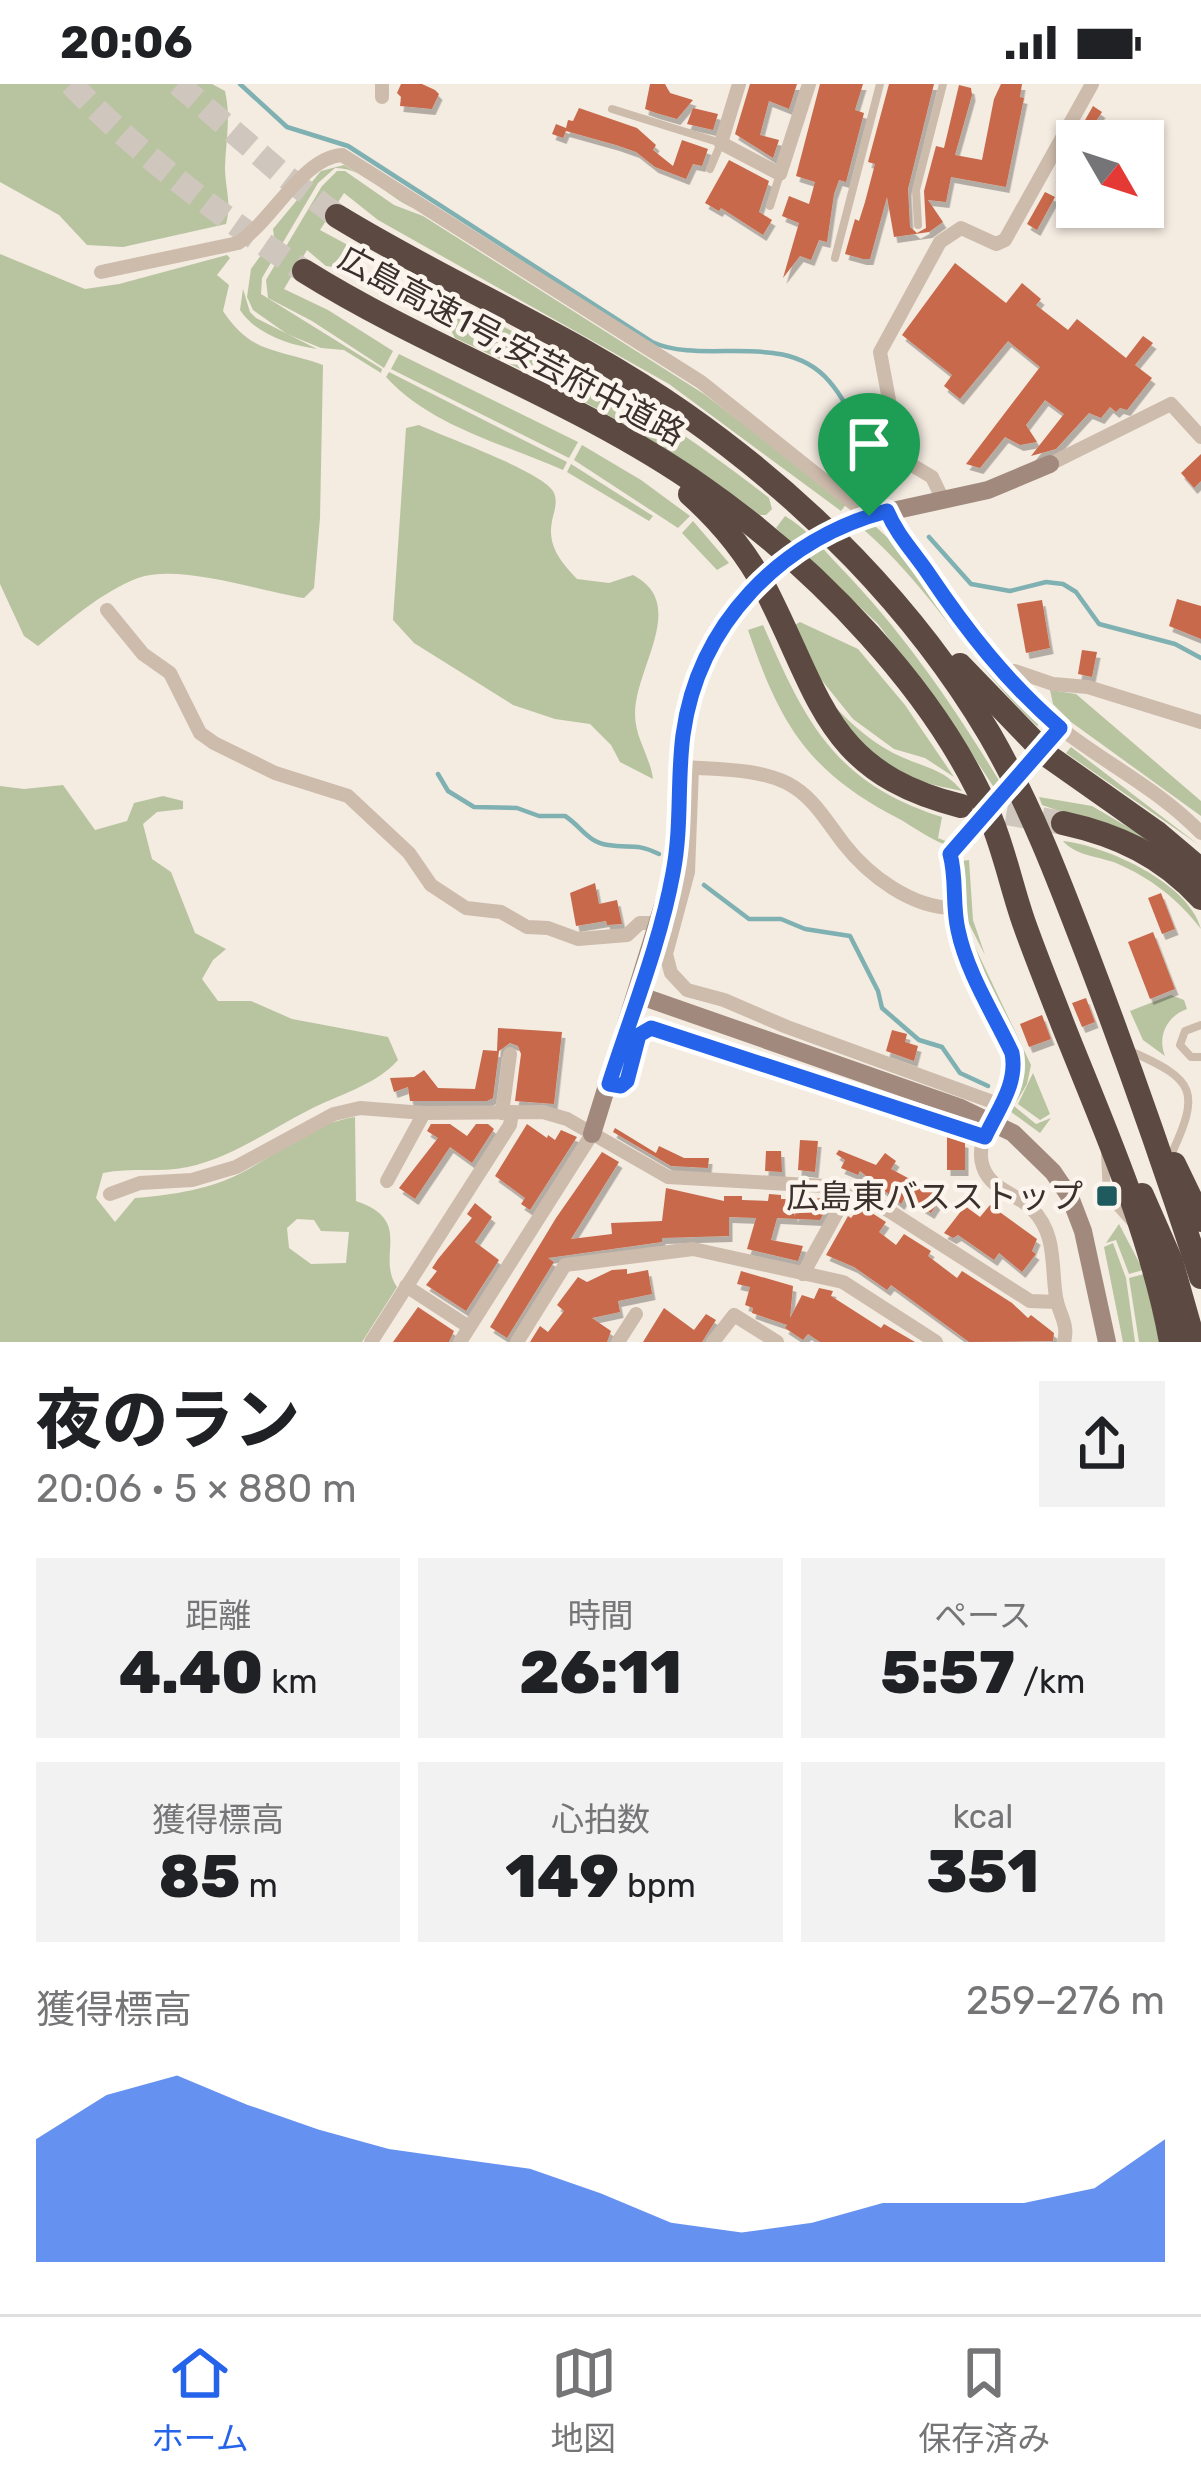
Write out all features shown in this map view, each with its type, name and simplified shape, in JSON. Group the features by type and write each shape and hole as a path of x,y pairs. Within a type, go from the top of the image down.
{"highway":[{"name":"広島高速1号;安芸府中道路","path":"338,216 649,390 788,495 872,578 905,616 989,734 1044,844 1167,1162"},
{"name":"広島高速1号;安芸府中道路","path":"304,271 369,309 609,429 704,488 802,568 889,661 953,748 991,818 1024,921 1105,1130"},
{"path":"464,356 617,442 692,496 756,572 805,680 838,733 887,777 961,806"},
{"path":"788,495 890,586 1024,734 1201,870"},
{"path":"1063,823 1102,832 1140,849 1201,898"},
{"path":"1105,1130 1148,1249 1171,1342"},
{"path":"1105,1130 1162,1234 1194,1342"},
{"path":"1167,1162 1201,1220"},
{"path":"1167,1162 1201,1276"}],"street":[{"path":"739,84 721,143 780,175 809,84"},
{"path":"943,500 932,477 899,452 880,352 930,259 950,232 961,228 996,244 1005,240 1092,84"},
{"path":"101,272 238,243 255,232 316,163 342,155 701,382 874,515 897,534 1000,672 1055,733 1175,808 1201,832"},
{"path":"1107,1342 1083,1231 1070,1197 1031,1148 993,1121 724,1000 687,991 671,973 666,954 688,872 686,717 698,675 718,636 746,596 804,546 874,515 988,490 1171,404 1201,437"},
{"path":"106,610 143,654 170,673 200,733 275,773 348,796 410,853 431,885 466,908 501,912 527,927 548,928 578,940 627,935 640,923 660,923"},
{"path":"1000,672 1088,687 1201,722"},
{"path":"1055,733 950,854 956,874 954,908 974,975 1016,1070 981,1149 984,1172 998,1188 1034,1211 1046,1228 1057,1302 1067,1328 1064,1342"},
{"path":"686,767 762,774 787,783 817,806 844,844 892,886 935,908 954,908"},
{"path":"460,1342 592,1134 660,923 686,767"},
{"path":"638,994 993,1121"},
{"path":"609,1084 621,1086 627,1081 639,1035 658,1028 993,1121"},
{"path":"370,1342 510,1125 510,1054"},
{"path":"110,1195 140,1183 192,1180 236,1167 334,1114 360,1108 424,1113 543,1112 567,1119 646,1167 684,1180 850,1189 1030,1300 1057,1302"},
{"path":"387,1180 424,1113"},
{"path":"803,1274 850,1189"},
{"path":"517,1342 566,1265 693,1249 843,1282 937,1342"},
{"path":"406,1286 470,1327"},
{"path":"618,1342 636,1314"},
{"path":"713,1342 734,1315 777,1342"}],"lane":[{"path":"835,258 880,84"},
{"path":"918,224 916,190 943,84"},
{"path":"612,109 721,143 710,169"},
{"path":"770,206 780,175"},
{"path":"1201,1025 1185,1031 1180,1045 1184,1053 1201,1057"},
{"path":"1123,1048 1166,1067 1191,1093 1193,1119 1167,1162"}],"green space":[{"path":"0,84 212,84 225,91 226,224 123,247 87,245 59,215 0,182"},
{"path":"344,165 358,174 335,168 318,183 262,278 261,294 382,369 381,373 344,350 321,348 287,334 253,310 247,297 251,269 274,237 273,229 321,171"},
{"path":"337,171 345,171 394,205 423,216 704,394 847,503 841,511 669,384 378,220 344,193 320,230 346,244 348,260 340,268 326,266 307,250 284,289 393,351 384,368 268,298 266,280 322,186"},
{"path":"0,254 85,289 230,258 217,275 229,285 223,311 234,325 255,343 323,365 320,518 314,588 304,598 197,576 155,574 111,591 38,646 24,636 0,584"},
{"path":"243,289 256,318 317,349 284,341 255,326 240,310"},
{"path":"458,307 546,350 660,419 769,498 772,509 760,515 612,418 455,338 447,323"},
{"path":"399,354 578,442 569,458 391,369"},
{"path":"389,372 567,462 563,470 424,409 386,377"},
{"path":"419,425 515,466 547,485 556,500 553,546 577,579 609,583 633,575 649,587 657,602 658,619 635,714 653,779 620,762 590,724 513,705 414,643 393,620 406,428"},
{"path":"582,445 690,516 678,528 574,460"},
{"path":"571,464 653,516 649,521 567,472"},
{"path":"785,516 821,546 907,645 1003,787 997,792 878,624 776,528"},
{"path":"693,521 729,563 717,570 682,533"},
{"path":"875,526 902,551 980,660 1041,722 1037,726 864,530"},
{"path":"800,622 858,649 905,705 954,777 925,758 894,749 853,719 807,662 791,627"},
{"path":"763,625 794,691 828,744 874,786 942,817 938,838 946,845 859,796 815,758 783,714 759,661 748,630"},
{"path":"1050,690 1076,694 1201,801 1201,816 1071,722 1053,704"},
{"path":"833,705 875,742 942,774 962,791 918,781 885,766 859,743"},
{"path":"1071,747 1199,845 1066,753"},
{"path":"63,785 95,830 127,821 134,803 163,796 183,801 183,809 157,812 143,824 152,859 171,872 195,933 226,949 202,979 218,1001 251,1001 292,1019 388,1037 398,1060 367,1083 204,1163 103,1173 96,1198 115,1222 135,1198 219,1182 311,1131 355,1117 356,1201 384,1218 389,1229 391,1275 397,1287 362,1342 0,1342 0,786","holes":["297,1219 314,1220 321,1231 349,1232 346,1263 311,1264 289,1248 287,1228"]},
{"path":"1039,797 1092,806 1160,846 1042,805"},
{"path":"1063,841 1101,850 1164,882 1193,912 1201,929 1152,883"},
{"path":"969,860 973,920 985,955 966,918 962,861"},
{"path":"966,928 1031,1065 1014,1106 1036,1124 1051,1118 1040,1133 1007,1109 1019,1082 1020,1056 975,964"},
{"path":"1171,995 1184,1000 1187,1009 1166,1028 1165,1056 1143,1040 1130,1011"},
{"path":"1033,1073 1050,1114 1040,1120 1018,1104"},
{"path":"1119,1224 1143,1270 1129,1274 1116,1240 1106,1243"},
{"path":"1113,1243 1126,1278 1135,1342 1123,1342 1104,1247"},
{"path":"1144,1274 1160,1342 1139,1342 1129,1278"}],"building":[{"path":"401,84 422,84 435,90 439,94 432,109 400,106"},
{"path":"650,84 665,84 670,93 693,100 677,119 645,109"},
{"path":"750,84 797,84 789,109 769,101 760,135 779,140 773,158 735,134"},
{"path":"820,84 863,84 855,110 864,113 846,182 839,180 834,194 827,242 819,240 811,260 800,256 783,278 799,223 782,216 789,196 809,204 815,182 796,176"},
{"path":"889,84 934,84 908,189 910,227 917,233 926,228 924,191 936,146 944,148 959,85 971,88 972,95 955,155 982,160 1001,84 1022,84 1020,97 1024,98 1006,187 951,177 946,202 928,200 943,222 929,232 894,237 887,197 870,259 863,259 845,254 875,164 868,162"},
{"path":"1093,106 1102,112 1097,120 1085,120"},
{"path":"579,108 637,128 673,166 682,140 708,149 702,166 693,164 686,179 616,145 566,131 563,138 552,134 556,124 566,128"},
{"path":"693,108 718,114 713,130 687,124"},
{"path":"729,160 769,181 759,212 772,220 763,235 705,203"},
{"path":"1045,192 1055,197 1037,230 1027,224"},
{"path":"955,263 1006,303 1022,283 1041,299 1036,305 1068,330 1077,319 1126,358 1143,336 1153,343 1135,365 1152,378 1127,410 1116,412 1110,407 1101,418 1089,413 1056,449 1031,456 1064,414 1045,400 1026,425 1037,442 1020,445 1005,437 980,468 966,464 1040,367 1008,341 960,399 944,386 952,375 902,335"},
{"path":"1201,454 1201,481 1194,488 1181,473"},
{"path":"1177,599 1201,606 1201,639 1169,626"},
{"path":"1042,600 1050,648 1026,653 1017,604"},
{"path":"1082,650 1097,652 1092,677 1078,674"},
{"path":"595,883 599,904 617,900 622,924 607,925 606,921 576,926 570,893"},
{"path":"1161,893 1175,929 1162,934 1148,898"},
{"path":"1153,932 1175,989 1150,999 1128,942"},
{"path":"1086,998 1095,1022 1082,1027 1072,1003"},
{"path":"1042,1015 1051,1039 1029,1047 1020,1024"},
{"path":"498,1028 562,1032 554,1104 515,1101 521,1054 510,1043 499,1051 493,1098 487,1101 410,1101 408,1087 394,1092 390,1078 414,1077 424,1070 438,1088 475,1089 483,1050 497,1051"},
{"path":"892,1030 907,1034 905,1042 918,1046 914,1061 886,1051"},
{"path":"431,1124 450,1124 467,1136 476,1124 494,1129 472,1163 450,1147 415,1199 399,1188 438,1138 427,1131"},
{"path":"527,1124 547,1138 555,1140 561,1130 577,1137 530,1210 521,1204 525,1198 495,1176"},
{"path":"615,1128 656,1153 659,1146 684,1158 709,1158 708,1168 671,1166 613,1132"},
{"path":"947,1137 965,1142 965,1170 947,1170"},
{"path":"800,1140 818,1141 815,1172 798,1170"},
{"path":"839,1150 876,1165 885,1153 896,1161 891,1169 942,1196 931,1213 905,1197 901,1204 860,1171 858,1175 841,1168 845,1160 836,1154"},
{"path":"766,1151 781,1151 782,1172 765,1171"},
{"path":"602,1152 619,1162 571,1239 612,1234 611,1223 662,1221 666,1188 724,1201 724,1196 768,1201 769,1194 781,1195 781,1199 791,1199 795,1217 796,1199 832,1198 820,1220 777,1218 771,1240 803,1246 798,1261 747,1249 756,1218 729,1217 729,1236 662,1238 662,1242 548,1258 554,1262 507,1338 490,1327"},
{"path":"475,1203 492,1217 475,1242 499,1260 466,1311 426,1285 437,1271 432,1268 438,1259 472,1218 467,1214"},
{"path":"990,1205 1037,1239 1032,1251 1036,1254 1022,1272 999,1253 994,1260 958,1235 953,1238 944,1233 965,1206 980,1217"},
{"path":"861,1206 886,1222 879,1232 896,1245 904,1234 931,1251 928,1256 957,1278 962,1271 1028,1318 1031,1315 1054,1333 1053,1341 969,1342 891,1285 887,1290 826,1255 848,1216"},
{"path":"627,1269 627,1274 648,1270 652,1294 618,1301 620,1312 592,1318 611,1331 607,1342 530,1342 540,1326 548,1332 564,1311 557,1305 578,1277 587,1282 612,1270"},
{"path":"741,1271 793,1286 790,1318 802,1295 814,1299 819,1288 833,1291 831,1296 881,1328 884,1324 915,1342 820,1342 808,1334 803,1340 787,1325 752,1313 753,1308 745,1305 750,1287 737,1284"},
{"path":"418,1307 454,1331 449,1342 393,1342"},
{"path":"664,1308 694,1330 706,1314 716,1320 702,1342 643,1342"}],"waterway":[{"path":"240,84 287,127 348,146 652,342 695,351 767,352 811,365 838,392 884,477"},
{"path":"929,537 971,584 1010,591 1046,582 1063,584 1076,592 1099,624 1175,644 1201,658"},
{"path":"438,774 448,791 474,807 565,816 601,843 659,854"},
{"path":"704,885 749,919 781,919 805,929 850,936 882,1008 919,1040 942,1047 960,1073 988,1086"}],"tunnel":[{"path":"71,84 182,184 304,271"},
{"path":"178,84 337,216"},
{"path":"971,807 1063,823"}],"place":[{"name":"広島東バスストップ","path":"1107,1196"}],"route":[{"path":"887,511 897,534 975,642 1017,691 1060,728 950,854 956,874 954,908 959,936 1016,1070 985,1137 658,1028 639,1035 627,1081 621,1086 609,1084 673,874 682,738 698,675 730,616 784,559 844,524 869,516 887,511"}]}
